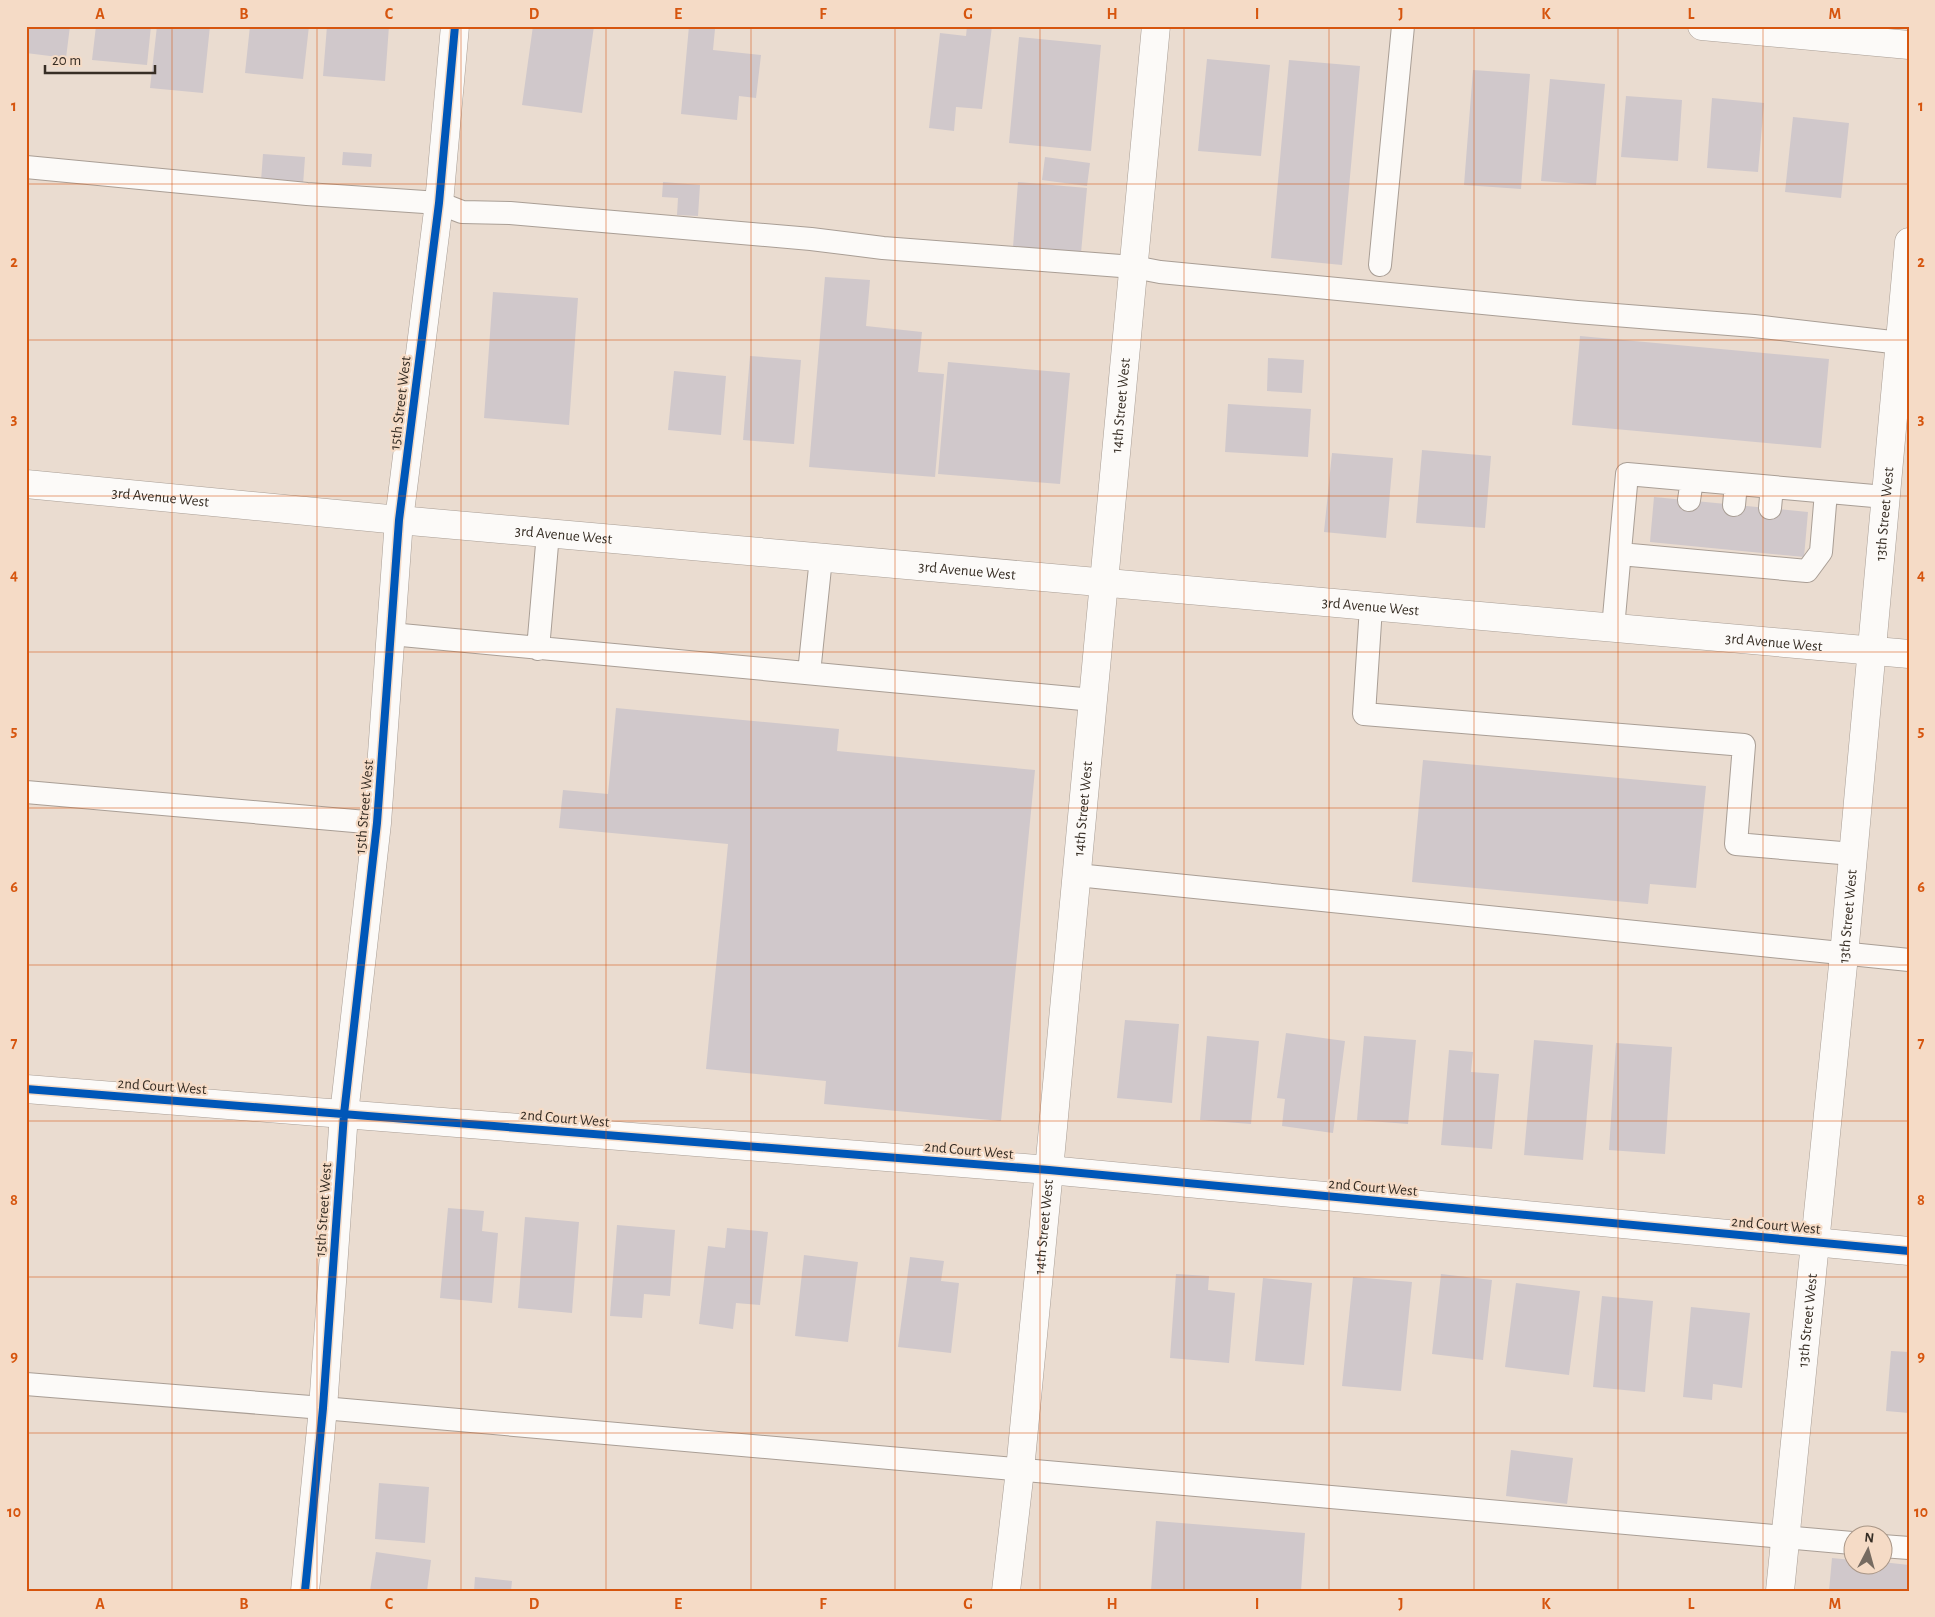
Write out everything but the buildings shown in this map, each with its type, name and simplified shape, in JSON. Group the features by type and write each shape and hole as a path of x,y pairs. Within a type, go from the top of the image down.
{"street":[{"name":"15th Street West","path":"305,1591 323,1408 344,1114 377,823 399,520 439,203 455,26"},
{"name":"14th Street West","path":"1006,1591 1020,1470 1049,1170 1156,26"},
{"path":"1702,26 1909,45"},
{"name":"13th Street West","path":"1780,1591 1784,1536 1844,955 1885,497 1904,344 1909,242"},
{"name":"3rd Avenue West","path":"26,484 548,534 1909,654"},
{"name":"2nd Court West","path":"26,1089 1049,1170 1909,1251"}],"lane":[{"path":"1380,265 1404,26"},
{"path":"26,167 307,194 439,203 462,212 510,213 810,239 883,248 1134,267 1160,272 1577,312 1754,326 1904,344"},
{"path":"1613,628 1627,474 1690,490 1771,498 1826,492 1885,497"},
{"path":"1620,554 1684,552 1766,560 1807,571 1821,552 1826,492"},
{"path":"538,649 548,534"},
{"path":"809,674 821,558"},
{"path":"1371,607 1364,714 1744,745 1736,844 1853,854"},
{"path":"391,634 1093,700"},
{"path":"26,792 377,823"},
{"path":"1077,875 1844,955 1909,960"},
{"path":"26,1384 323,1408 1842,1542"},
{"path":"1892,1547 1909,1548"}],"cycle path":[{"path":"305,1591 323,1408 344,1114 377,823 399,520 439,203 455,26"},
{"path":"26,1089 1049,1170 1909,1251"}]}
